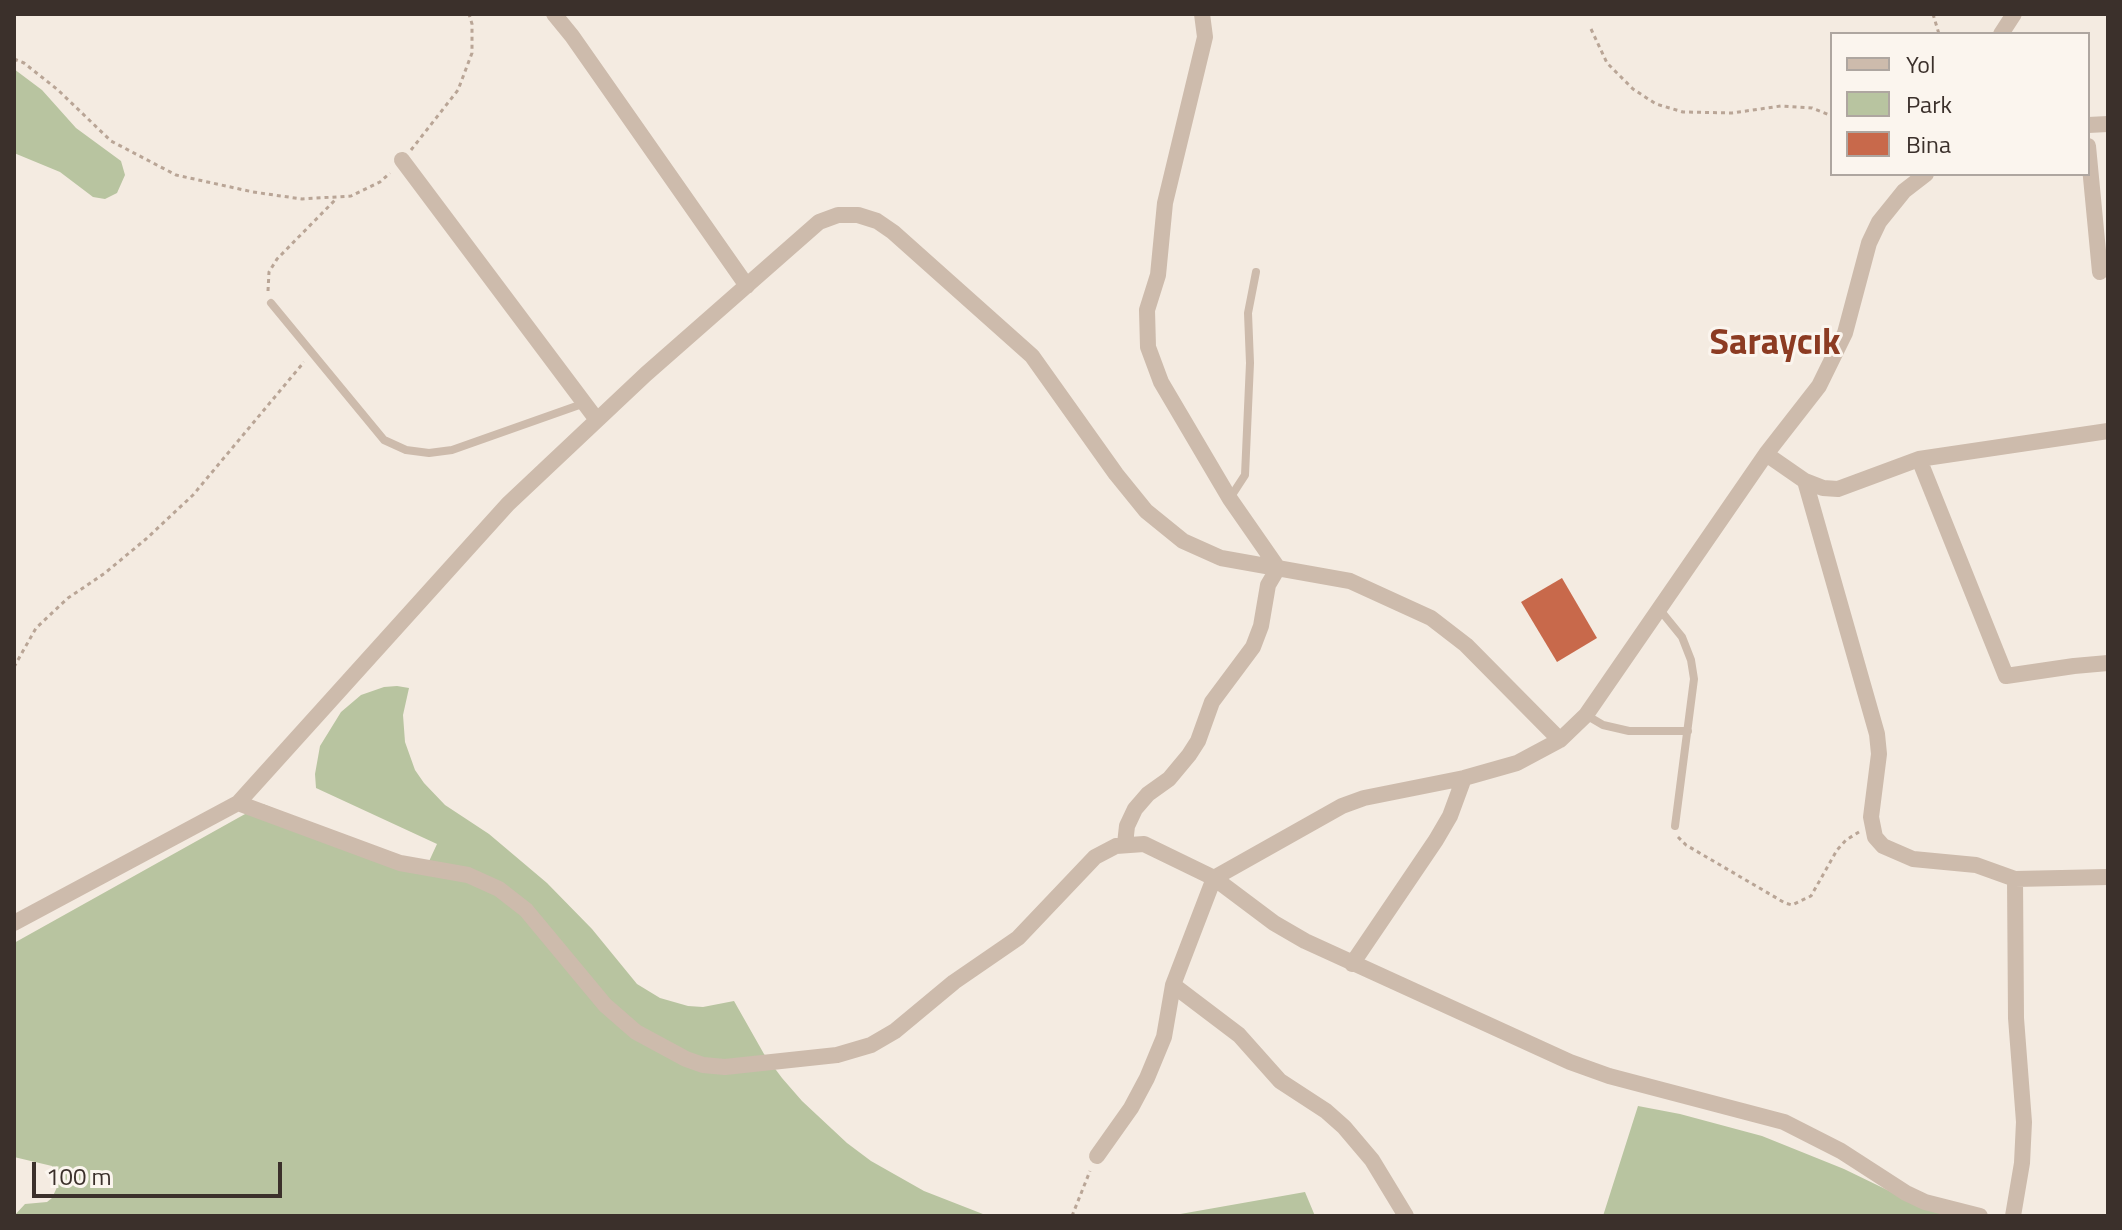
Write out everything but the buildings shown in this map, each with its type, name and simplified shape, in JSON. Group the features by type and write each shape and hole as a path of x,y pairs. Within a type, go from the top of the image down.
{"street":[{"path":"554,14 747,286"},
{"path":"1202,14 1205,37 1165,203 1158,275 1147,310 1148,347 1161,382 1230,499 1278,568"},
{"path":"2002,32 2014,14"},
{"path":"402,160 597,420"},
{"path":"2090,167 2100,272"},
{"path":"1097,1156 1131,1108 1147,1078 1164,1037 1173,985 1214,878 1342,806 1517,763 1560,740 1586,715 1766,454 1802,410 1832,362 1845,333 1869,243 1879,222 1904,191 1924,176"},
{"path":"14,923 238,803 508,504 597,420 819,222 838,215 858,215 877,221 1032,356 1146,511 1183,541 1221,558 1350,581 1431,618 1466,645 1560,740"},
{"path":"1766,454 1805,481 1823,488 1838,489 1919,459 2108,431"},
{"path":"1919,459 2006,676 2108,663"},
{"path":"1805,481 1877,734 1879,754 1871,817 1872,828 1883,846 1913,859 1976,865 2015,879 2108,877"},
{"path":"1125,844 1127,826 1135,809 1148,794 1169,779 1189,755 1218,693 1253,647 1261,626 1268,585 1278,568"},
{"path":"1352,964 1436,840 1450,816 1464,778"},
{"path":"238,803 400,863 468,875 499,889 526,910 605,1005 636,1032 686,1059 703,1065 725,1067 837,1055 859,1050 883,1038 962,976 1018,938 1095,857 1105,850 1125,844 1144,844 1214,878 1274,923 1352,964 1596,1071 1804,1130 1906,1193 1925,1202 1980,1216"},
{"path":"2013,1216 2022,1163 2024,1122 2016,1018 2015,879"},
{"path":"1173,985 1239,1035 1280,1081 1326,1111 1344,1127 1372,1160 1406,1216"}],"lane":[{"path":"1230,499 1245,475 1250,363 1248,313 1256,272"},
{"path":"271,303 384,440 417,452 452,450 585,403"},
{"path":"1660,610 1682,637 1694,679 1675,826"},
{"path":"1586,715 1603,725 1629,731 1688,731"}],"path":[{"path":"14,59 24,63 58,90 111,141 176,175 302,199 351,196 380,182 402,160 458,90 472,53 469,14"},
{"path":"1591,29 1607,63 1633,89 1656,104 1683,112 1732,113 1781,106 1812,108 1830,115"},
{"path":"271,303 267,288 273,265 339,197"},
{"path":"14,667 36,628 68,598 146,539 193,495 311,353"},
{"path":"1675,826 1678,837 1686,845 1792,905 1811,896 1846,840 1872,828"},
{"path":"1072,1216 1097,1156"}],"green space":[{"path":"14,69 42,90 76,128 121,161 125,175 117,193 105,199 93,197 60,172 14,153"},
{"path":"397,686 409,688 403,715 405,742 415,770 424,783 445,805 489,834 547,883 592,929 637,984 660,998 688,1006 703,1007 734,1001 764,1054 782,1078 847,1143 871,1161 924,1191 988,1216 14,1216 25,1204 47,1202 59,1183 52,1166 14,1157 14,943 263,804 425,870 437,844 316,788 320,746 341,712 361,695"},
{"path":"1638,1106 1762,1136 1844,1169 1910,1201 1961,1216 1603,1216"},
{"path":"1305,1192 1315,1216 1169,1216"}],"district":[{"name":"Saraycık","path":"1775,345"}]}
